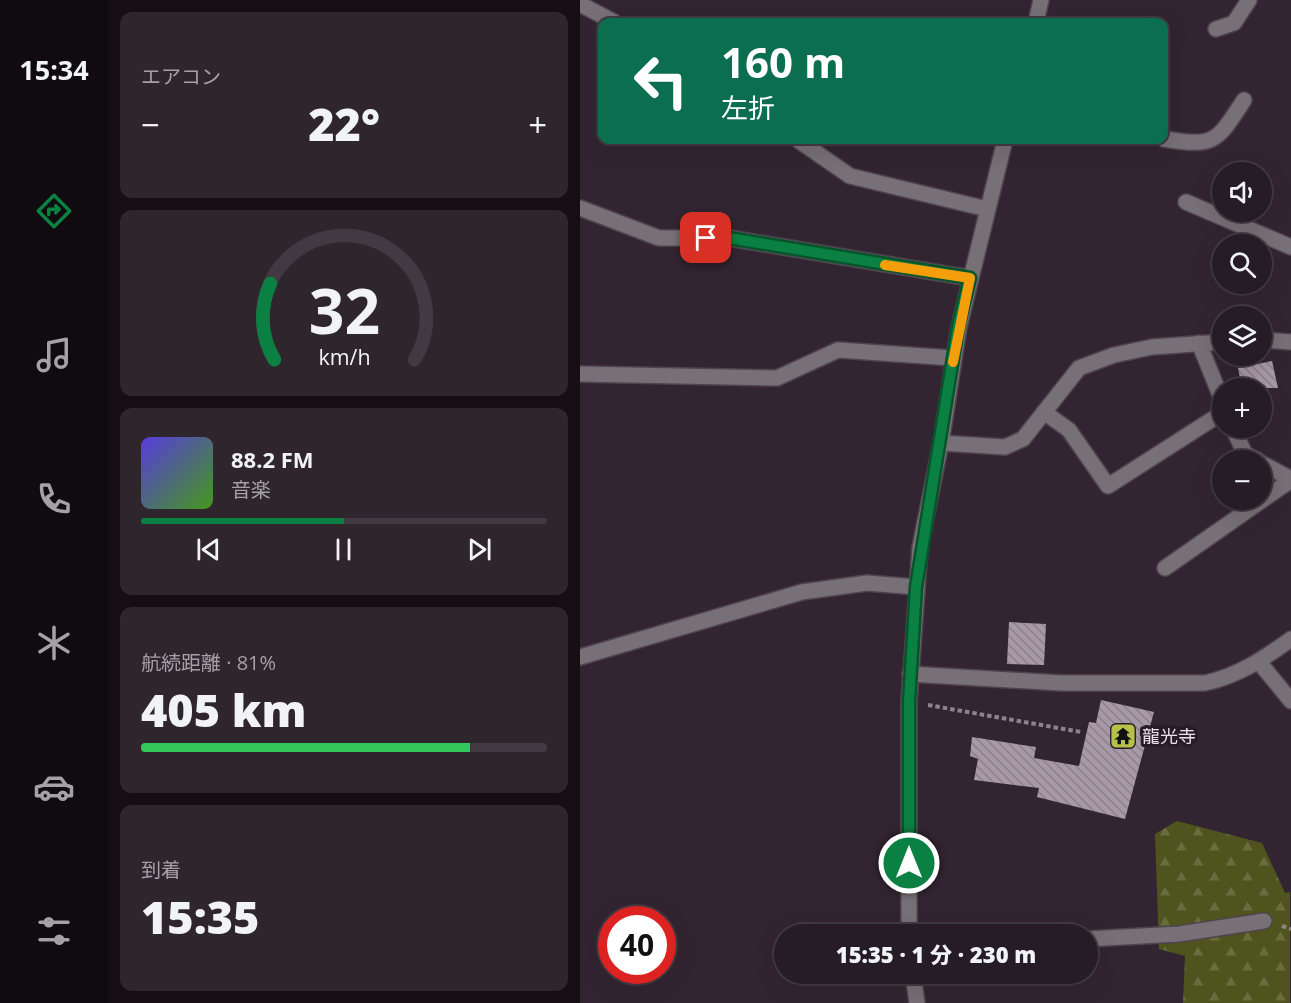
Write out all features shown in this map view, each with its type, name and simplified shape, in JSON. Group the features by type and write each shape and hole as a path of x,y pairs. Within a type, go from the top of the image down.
{"street":[{"path":"1037,18 1041,0"},
{"path":"1216,29 1234,23 1249,0"},
{"path":"585,3 608,18"},
{"path":"1168,140 1195,144 1212,142 1224,131 1244,100"},
{"path":"804,144 850,176 987,209"},
{"path":"909,924 909,702 920,547 970,278 1004,144"},
{"path":"1186,202 1291,247"},
{"path":"580,208 660,238 729,238 970,278"},
{"path":"1272,340 1290,340"},
{"path":"941,443 1005,447 1023,439 1079,368 1114,355 1152,347 1212,342"},
{"path":"1199,343 1213,378"},
{"path":"580,374 777,378 838,350 954,358"},
{"path":"1044,412 1069,430 1108,486 1212,419"},
{"path":"1165,568 1291,480 1272,469"},
{"path":"580,657 802,592 867,583 916,587"},
{"path":"910,674 1061,683 1204,683 1226,679 1259,662 1291,639"},
{"path":"1259,662 1291,701"},
{"path":"1098,938 1179,934 1264,921"},
{"path":"914,984 917,1003"}],"path":[{"path":"909,702 1081,732"}],"green space":[{"path":"1177,821 1262,843 1285,893 1290,892 1290,1003 1183,1003 1185,956 1159,949 1155,834"}],"building":[{"path":"1272,361 1278,388 1272,388 1272,378 1240,378 1238,368 1272,366"},
{"path":"1009,622 1046,624 1044,665 1007,664"},
{"path":"1101,700 1154,712 1125,819 1037,797 1039,788 974,780 978,759 970,756 972,737 1036,747 1034,758 1079,766 1089,722 1096,723"}],"slow traffic":[{"path":"885,265 970,278 958,327 953,362"}],"place":[{"name":"龍光寺","path":"1123,736"}],"route":[{"path":"706,238 729,238 970,278 958,327 941,443 920,547 909,702 909,863"}]}
